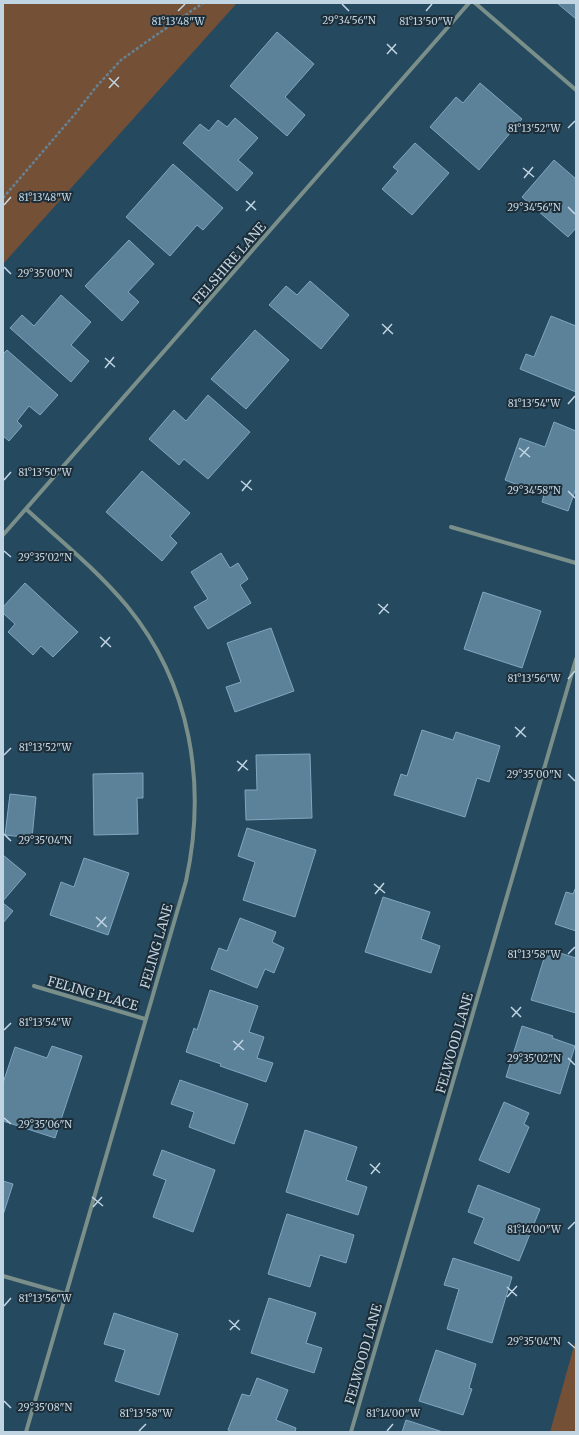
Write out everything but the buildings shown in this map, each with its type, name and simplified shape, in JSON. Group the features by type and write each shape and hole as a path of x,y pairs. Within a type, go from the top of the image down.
{"street":[{"name":"FELSHIRE LANE","path":"3,535 469,3"},
{"path":"475,3 576,90"},
{"name":"FELING LANE","path":"26,509 89,567 127,606 146,633 169,674 186,725 192,752 195,803 192,849 186,881 26,1432"},
{"path":"451,527 576,563"},
{"name":"FELWOOD LANE","path":"351,1432 576,659"},
{"name":"FELING PLACE","path":"34,986 145,1019"},
{"path":"3,1276 66,1294"}],"path":[{"path":"3,198 75,114 96,87 121,60 203,3"}],"shaded area":[{"path":"3,3 237,3 3,264"},
{"path":"576,1339 576,1432 550,1432"}]}
